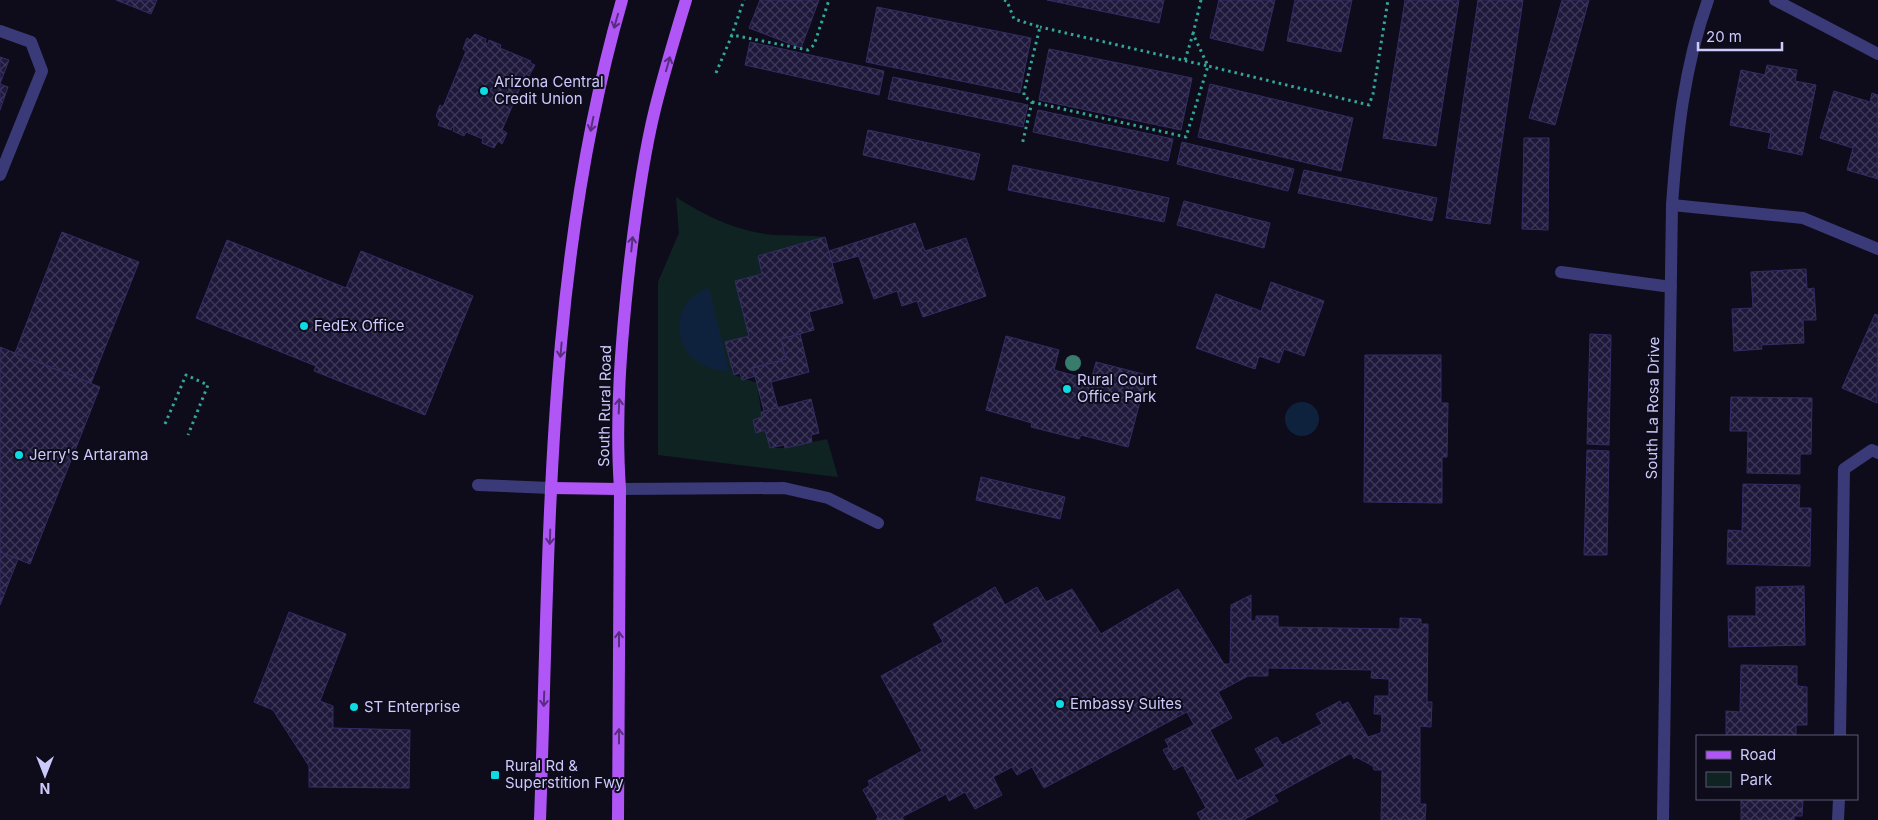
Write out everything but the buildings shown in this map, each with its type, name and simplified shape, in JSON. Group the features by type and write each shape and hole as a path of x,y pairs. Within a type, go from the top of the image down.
{"main road":[{"path":"540,820 551,488 568,267 579,186 598,94 622,0"},
{"name":"South Rural Road","path":"618,820 620,489 618,453 621,357 634,223 654,111 686,0"},
{"path":"551,488 620,489"}],"street":[{"name":"South La Rosa Drive","path":"1663,820 1672,205 1676,138 1685,80 1694,38 1708,0"},
{"path":"1775,0 1878,54"},
{"path":"0,30 31,42 42,71 0,176"},
{"path":"1672,205 1803,218 1878,249"},
{"path":"1561,272 1671,287"},
{"path":"1840,735 1844,469 1872,450 1878,453"},
{"path":"478,485 551,488"},
{"path":"620,489 784,488 828,498 878,523"},
{"path":"1838,800 1838,820"}],"path":[{"path":"716,73 744,0"},
{"path":"730,40 732,35 808,50 814,45 830,0"},
{"path":"1004,0 1007,1 1014,19 1040,27 1368,105 1373,94 1388,0"},
{"path":"1185,60 1201,0"},
{"path":"1040,27 1024,96 1032,102 1186,137 1208,66 1193,34"},
{"path":"1022,145 1032,102"},
{"path":"165,424 186,375 208,385 188,435"}],"green space":[{"path":"676,197 711,217 749,231 775,235 825,237 758,256 762,274 735,281 749,336 725,342 734,375 757,383 762,417 753,420 756,432 765,430 770,448 785,448 827,439 838,477 658,455 658,282 679,233"}],"water":[{"path":"709,288 729,371 710,368 696,360 685,349 680,336 679,321 684,308 694,296"},
{"path":"1302,402 1314,407 1319,419 1314,431 1302,436 1290,431 1285,419 1290,407"}],"place":[{"name":"Arizona Central Credit Union","path":"484,91"},
{"name":"FedEx Office","path":"304,326"},
{"name":"Rural Court Office Park","path":"1067,389"},
{"name":"Jerry's Artarama","path":"19,455"},
{"name":"Embassy Suites","path":"1060,704"},
{"name":"ST Enterprise","path":"354,707"},
{"name":"Rural Rd & Superstition Fwy","path":"495,775"}]}
